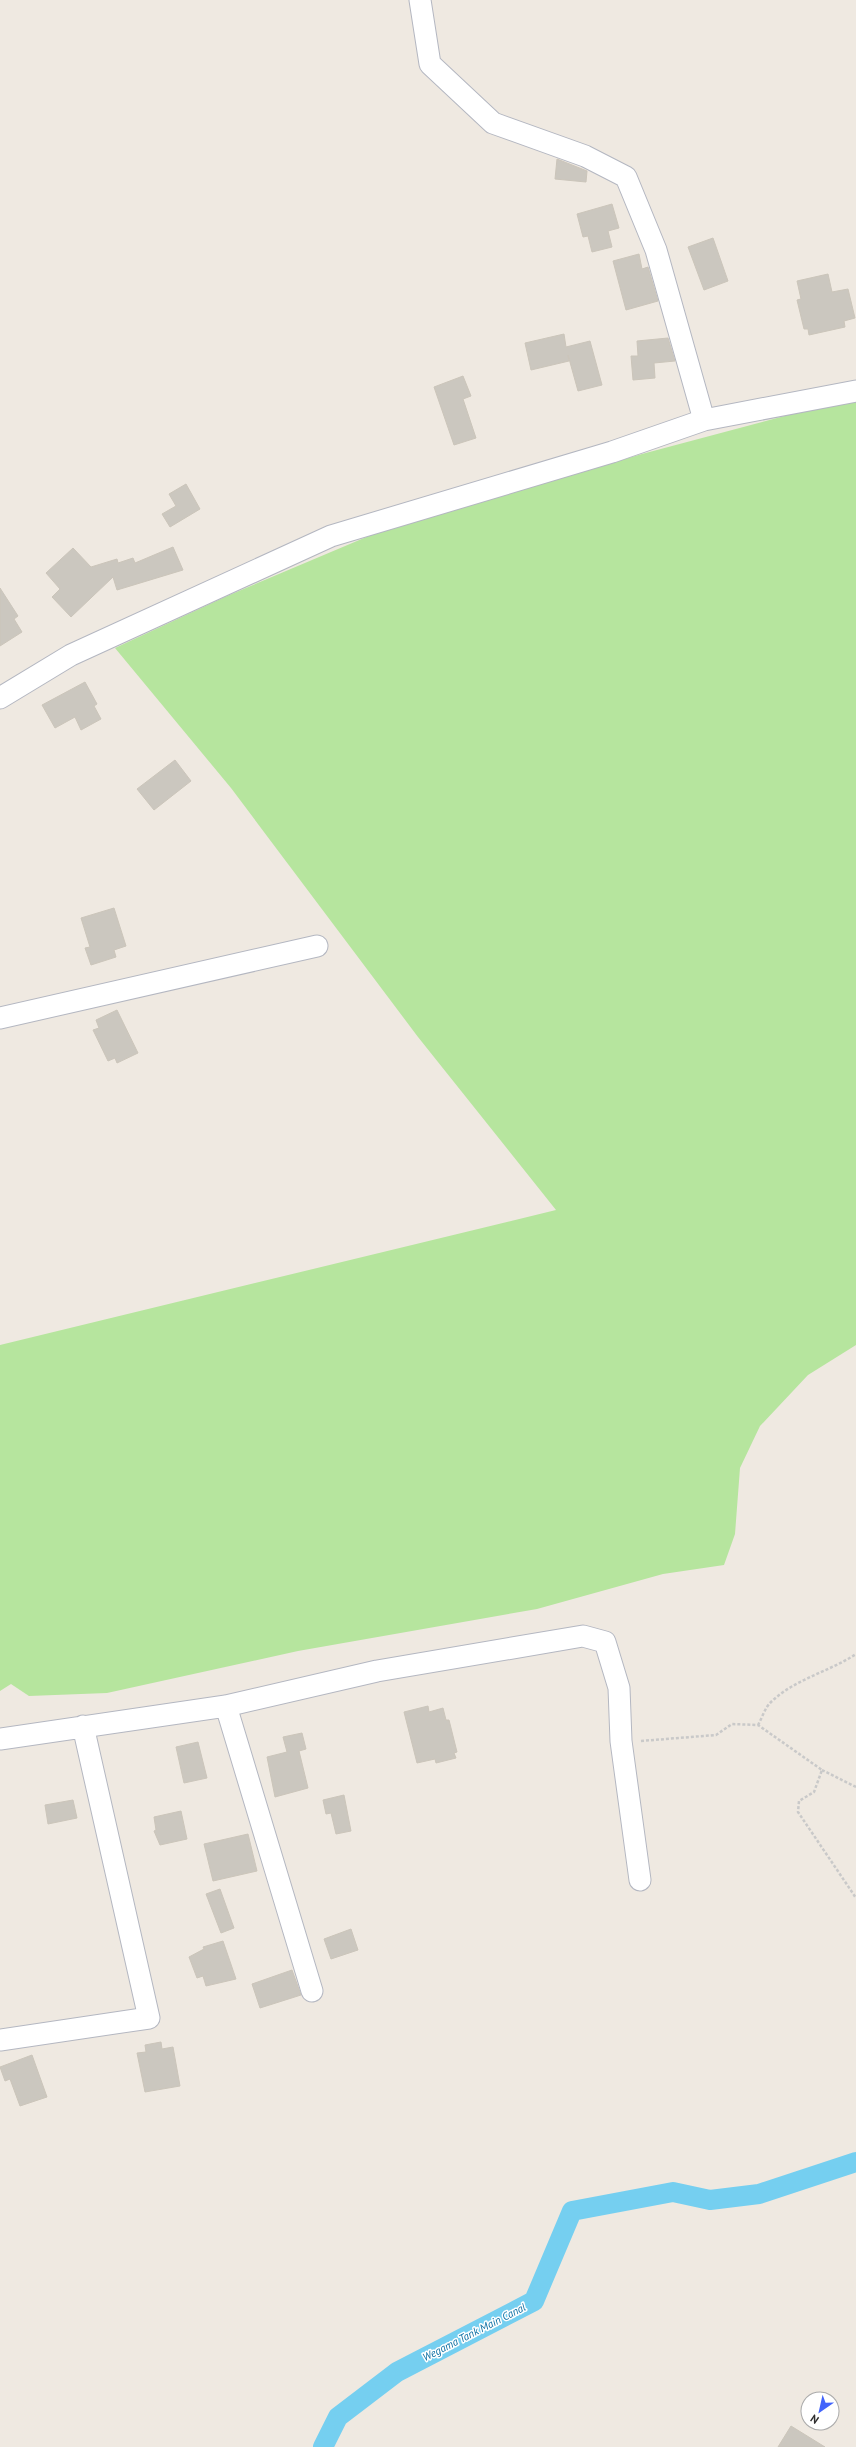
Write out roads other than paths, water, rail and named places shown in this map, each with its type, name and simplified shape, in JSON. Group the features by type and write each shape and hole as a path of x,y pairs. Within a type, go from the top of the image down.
{"street":[{"path":"420,0 430,64 493,123 585,156 626,177 656,250 704,420"},
{"path":"0,698 71,656 331,536 612,452 704,420 856,391"},
{"path":"0,1018 317,946"},
{"path":"0,1740 83,1726 226,1706 377,1671 583,1636 605,1642 619,1688 621,1741 640,1880"},
{"path":"226,1706 312,1991"},
{"path":"0,2040 148,2018 83,1726"}],"waterway":[{"name":"Wegama Tank Main Canal","path":"323,2447 338,2417 397,2372 534,2301 572,2211 673,2192 710,2200 759,2194 856,2162"}]}
